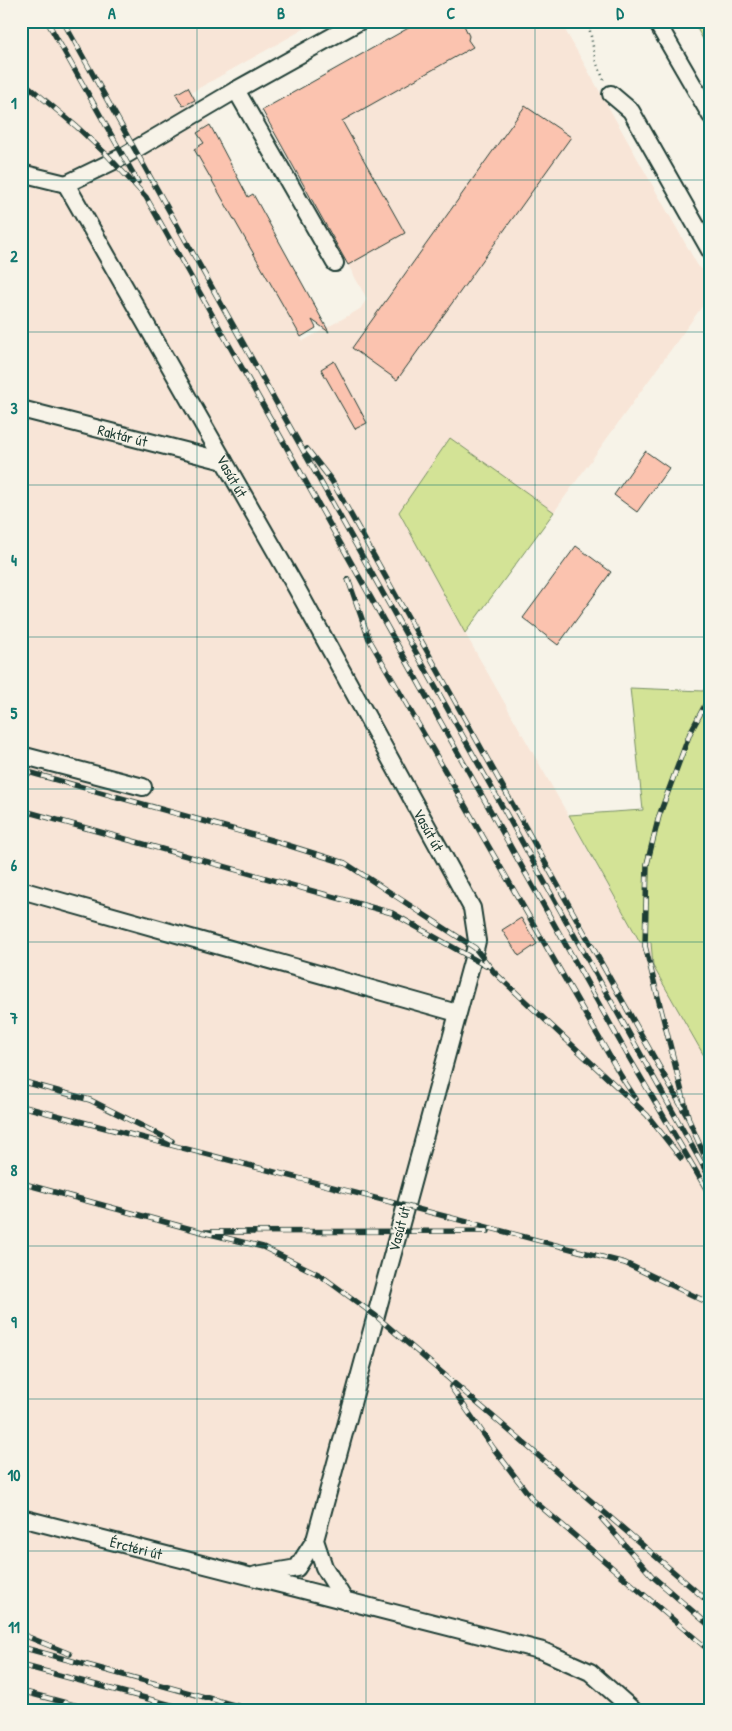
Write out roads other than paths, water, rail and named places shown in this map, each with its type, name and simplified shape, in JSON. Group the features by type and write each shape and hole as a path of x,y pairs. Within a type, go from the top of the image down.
{"street":[{"path":"21,173 66,184 124,156 236,90 360,21"},
{"path":"656,21 711,116"},
{"path":"236,90 335,263"},
{"path":"611,94 631,110 711,252"},
{"name":"Vasút út","path":"66,184 297,588 472,908 476,941 473,958 315,1540 297,1568 250,1576"},
{"name":"Raktár út","path":"21,409 224,462"},
{"path":"21,755 143,787"},
{"path":"21,890 457,1013"},
{"name":"Érctéri út","path":"21,1518 543,1651 590,1672 633,1710"},
{"path":"315,1540 324,1567 345,1601"}],"railway":[{"path":"47,21 138,182"},
{"path":"63,21 711,1180"},
{"path":"21,80 107,155 146,197 627,1054 711,1197"},
{"path":"307,449 332,481 689,1120"},
{"path":"348,579 369,639 636,1099"},
{"path":"708,1164 689,1120 645,946 647,864 659,816 690,733 711,694"},
{"path":"21,770 271,840 345,863 475,948 494,972 647,1115 681,1158"},
{"path":"21,810 392,913 486,966"},
{"path":"21,1081 90,1100 172,1141"},
{"path":"21,1106 625,1263 711,1304"},
{"path":"21,1183 202,1232 488,1231"},
{"path":"202,1232 263,1247 320,1275 376,1316 711,1604"},
{"path":"451,1387 494,1449 533,1500 711,1652"},
{"path":"602,1519 652,1576 711,1627"},
{"path":"21,1634 70,1654"},
{"path":"21,1647 252,1710"},
{"path":"21,1665 190,1710"},
{"path":"21,1691 93,1710"}]}
